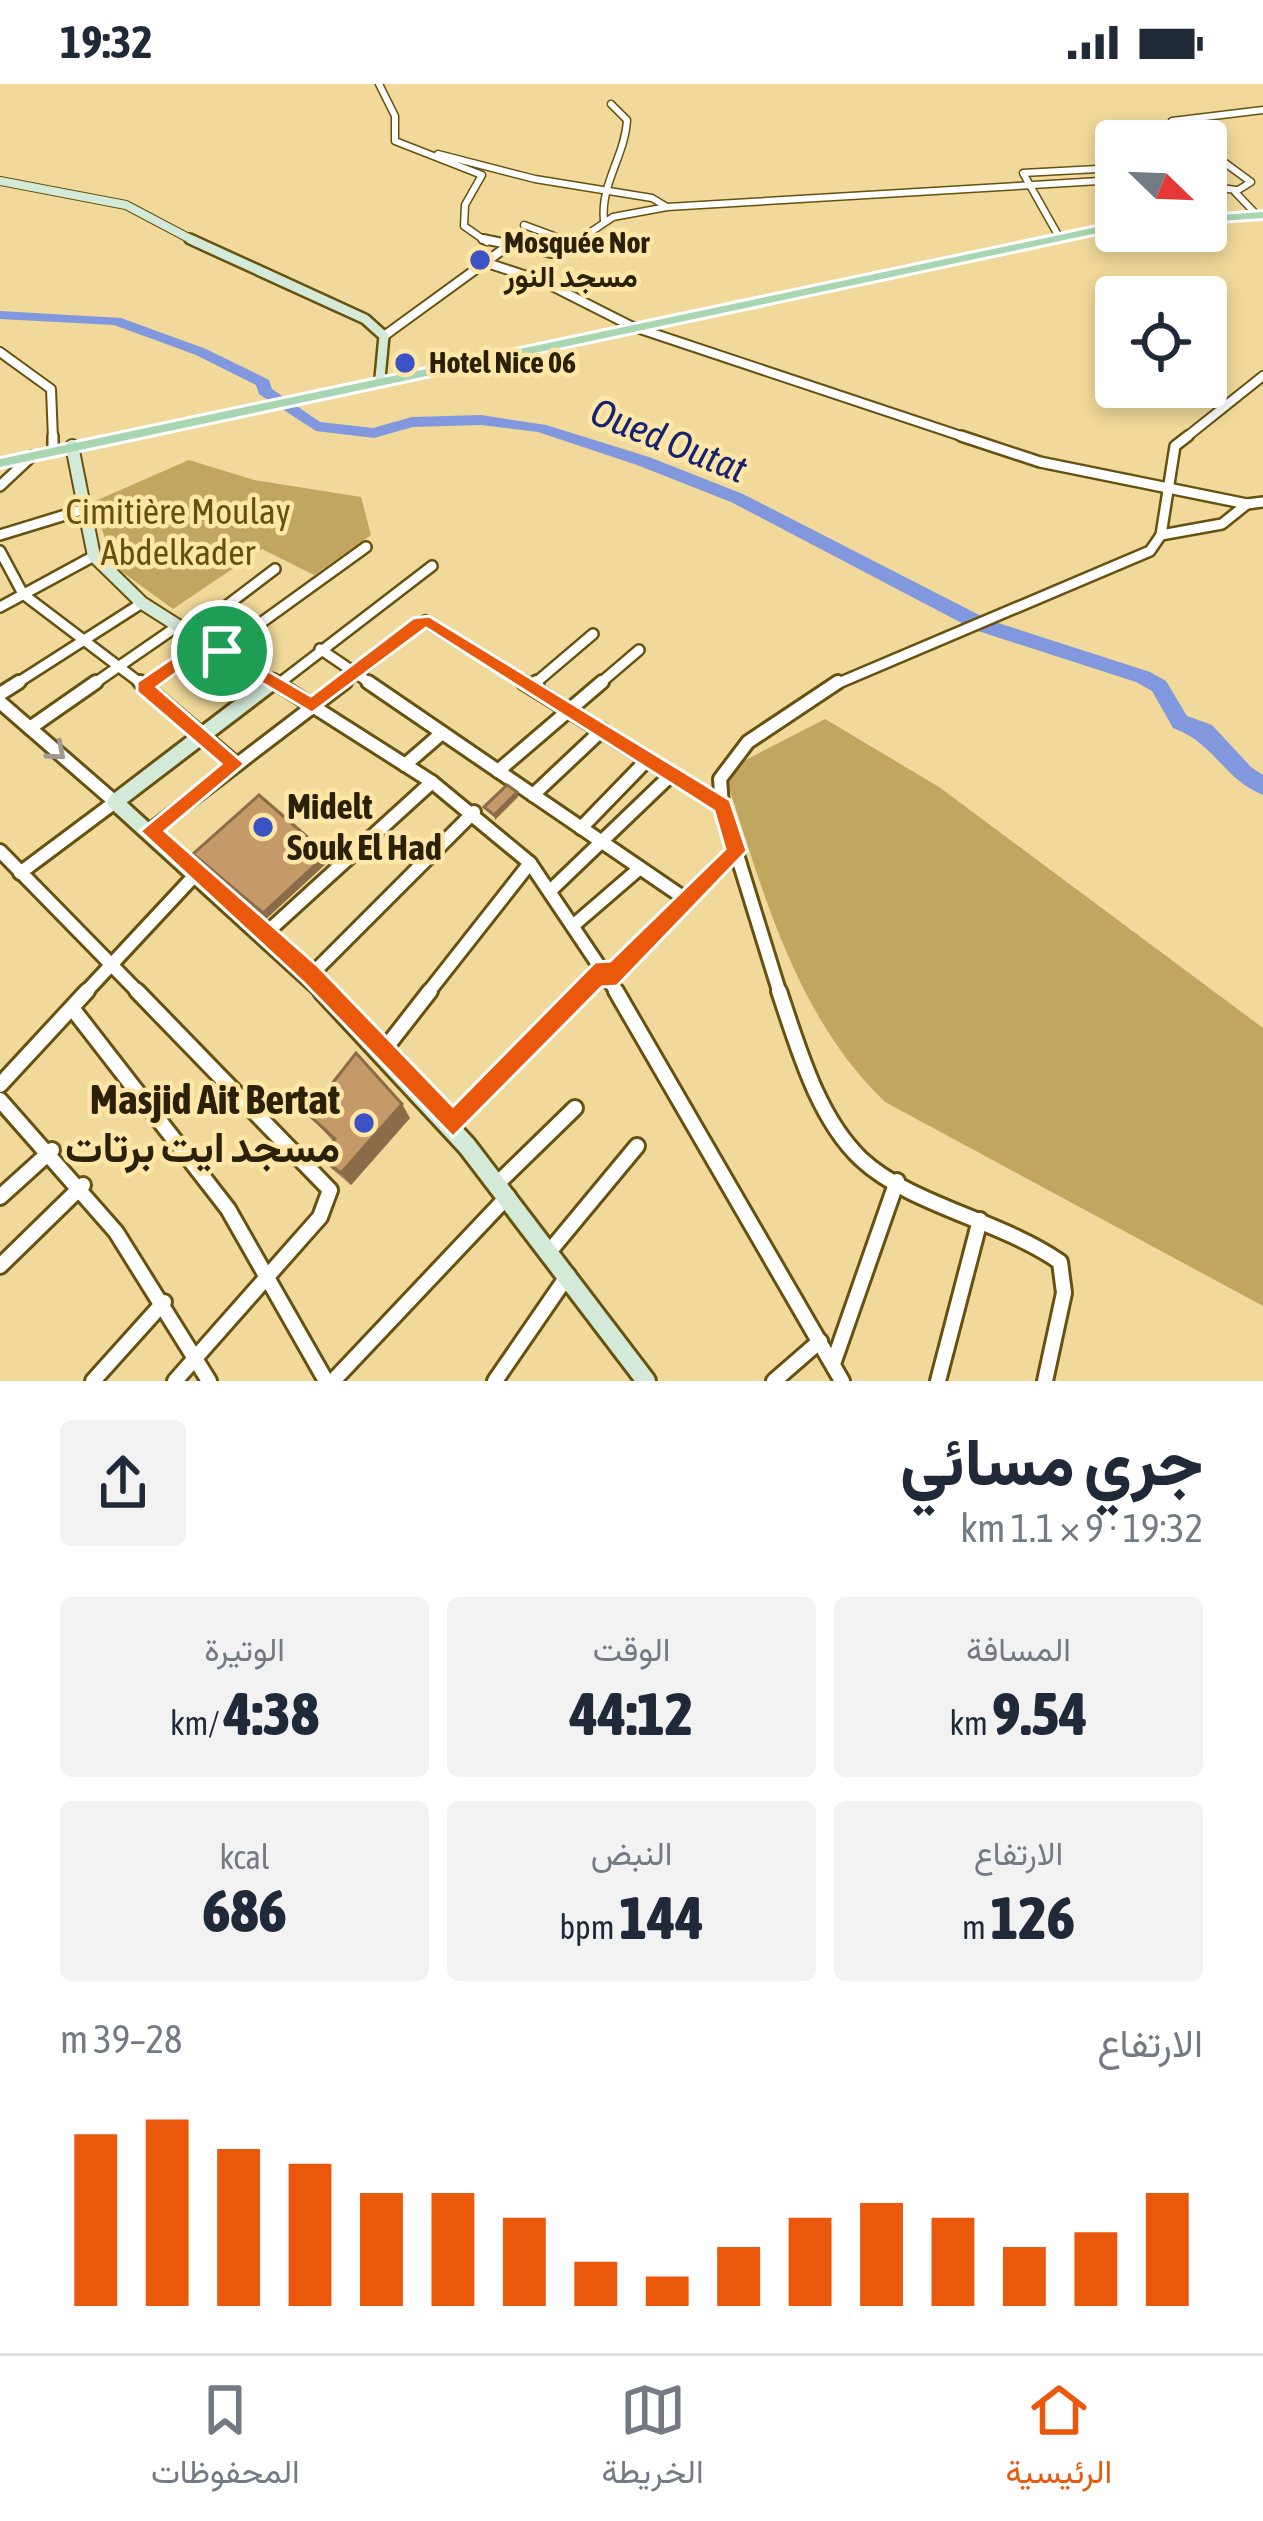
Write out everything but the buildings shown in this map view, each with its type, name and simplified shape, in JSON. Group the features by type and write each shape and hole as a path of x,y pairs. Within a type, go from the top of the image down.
{"main road":[{"path":"1227,217 1260,215"},
{"path":"0,463 380,378 1095,229"}],"street":[{"path":"379,84 395,116 395,141 482,175 464,209 464,226 482,242 505,248 555,252 591,235 604,220 667,206 1095,182"},
{"path":"604,220 603,190 627,139 627,120 611,104"},
{"path":"1182,120 1263,113"},
{"path":"424,152 631,194 667,206"},
{"path":"1227,164 1251,182 1236,190 1227,189"},
{"path":"1058,235 1027,184 1025,172 1095,169"},
{"path":"0,181 126,206 245,268 365,319 384,336"},
{"path":"1236,190 1260,215"},
{"path":"524,225 570,242"},
{"path":"380,378 384,336 505,248"},
{"path":"487,263 542,281 631,326 1040,462 1246,504 1263,502"},
{"path":"0,352 51,389 53,451"},
{"path":"1045,1381 1064,1293 1060,1262 897,1181 842,1142 815,1094 722,806 722,773 748,742 843,679 1150,551 1161,536 1175,446 1263,376"},
{"path":"72,446 94,556 142,603 432,782 530,863 606,974 842,1381"},
{"path":"0,486 32,456"},
{"path":"1161,536 1222,524 1246,504"},
{"path":"0,536 85,509"},
{"path":"222,651 366,547"},
{"path":"0,551 23,594 122,667 236,764"},
{"path":"0,608 94,556"},
{"path":"20,872 432,566"},
{"path":"30,728 275,569"},
{"path":"142,603 0,698 311,975 384,1050 453,1124 554,1246 646,1381"},
{"path":"150,831 425,621 722,806"},
{"path":"532,686 593,634"},
{"path":"144,687 206,641"},
{"path":"320,649 687,900"},
{"path":"498,771 639,650"},
{"path":"533,795 602,730"},
{"path":"405,765 442,733"},
{"path":"581,828 648,760"},
{"path":"551,890 672,774"},
{"path":"264,934 432,782"},
{"path":"311,975 473,812"},
{"path":"0,851 330,1190 320,1217 175,1381"},
{"path":"453,1124 736,851"},
{"path":"384,1050 530,863"},
{"path":"574,924 640,868"},
{"path":"0,1085 196,874"},
{"path":"72,1008 228,1209 329,1381 575,1108"},
{"path":"0,1100 83,1185 147,1270 209,1381"},
{"path":"554,1246 638,1146"},
{"path":"0,1197 52,1150"},
{"path":"832,1364 897,1181"},
{"path":"0,1266 83,1185"},
{"path":"938,1381 980,1220"},
{"path":"495,1381 569,1272"},
{"path":"93,1381 164,1302"},
{"path":"774,1381 820,1341"}],"green space":[{"name":"Cimitière Moulay Abdelkader","path":"189,460 254,480 361,497 371,535 314,575 262,549 173,609 114,566 93,502"},
{"path":"825,719 939,787 1263,1028 1263,1306 885,1102 854,1068 828,1032 787,953 727,782 738,764"}],"waterway":[{"name":"Oued Outat","path":"0,315 116,321 201,352 264,383 264,391 316,426 374,433 412,422 481,420 540,428 643,461 737,498 982,625 1143,677 1159,686 1180,722 1205,731 1243,773 1263,786"}],"place":[{"name":"Mosquée Nor مسجد النور","path":"480,260"},
{"name":"Hotel Nice 06","path":"405,363"},
{"name":"Midelt Souk El Had","path":"263,827"},
{"name":"Masjid Ait Bertat مسجد ايت برتات","path":"364,1123"}],"route":[{"path":"419,622 429,622 722,806 736,851 609,979 603,969 453,1124 311,975 150,831 236,764 144,687 206,641 222,651 312,705 419,622"}]}
